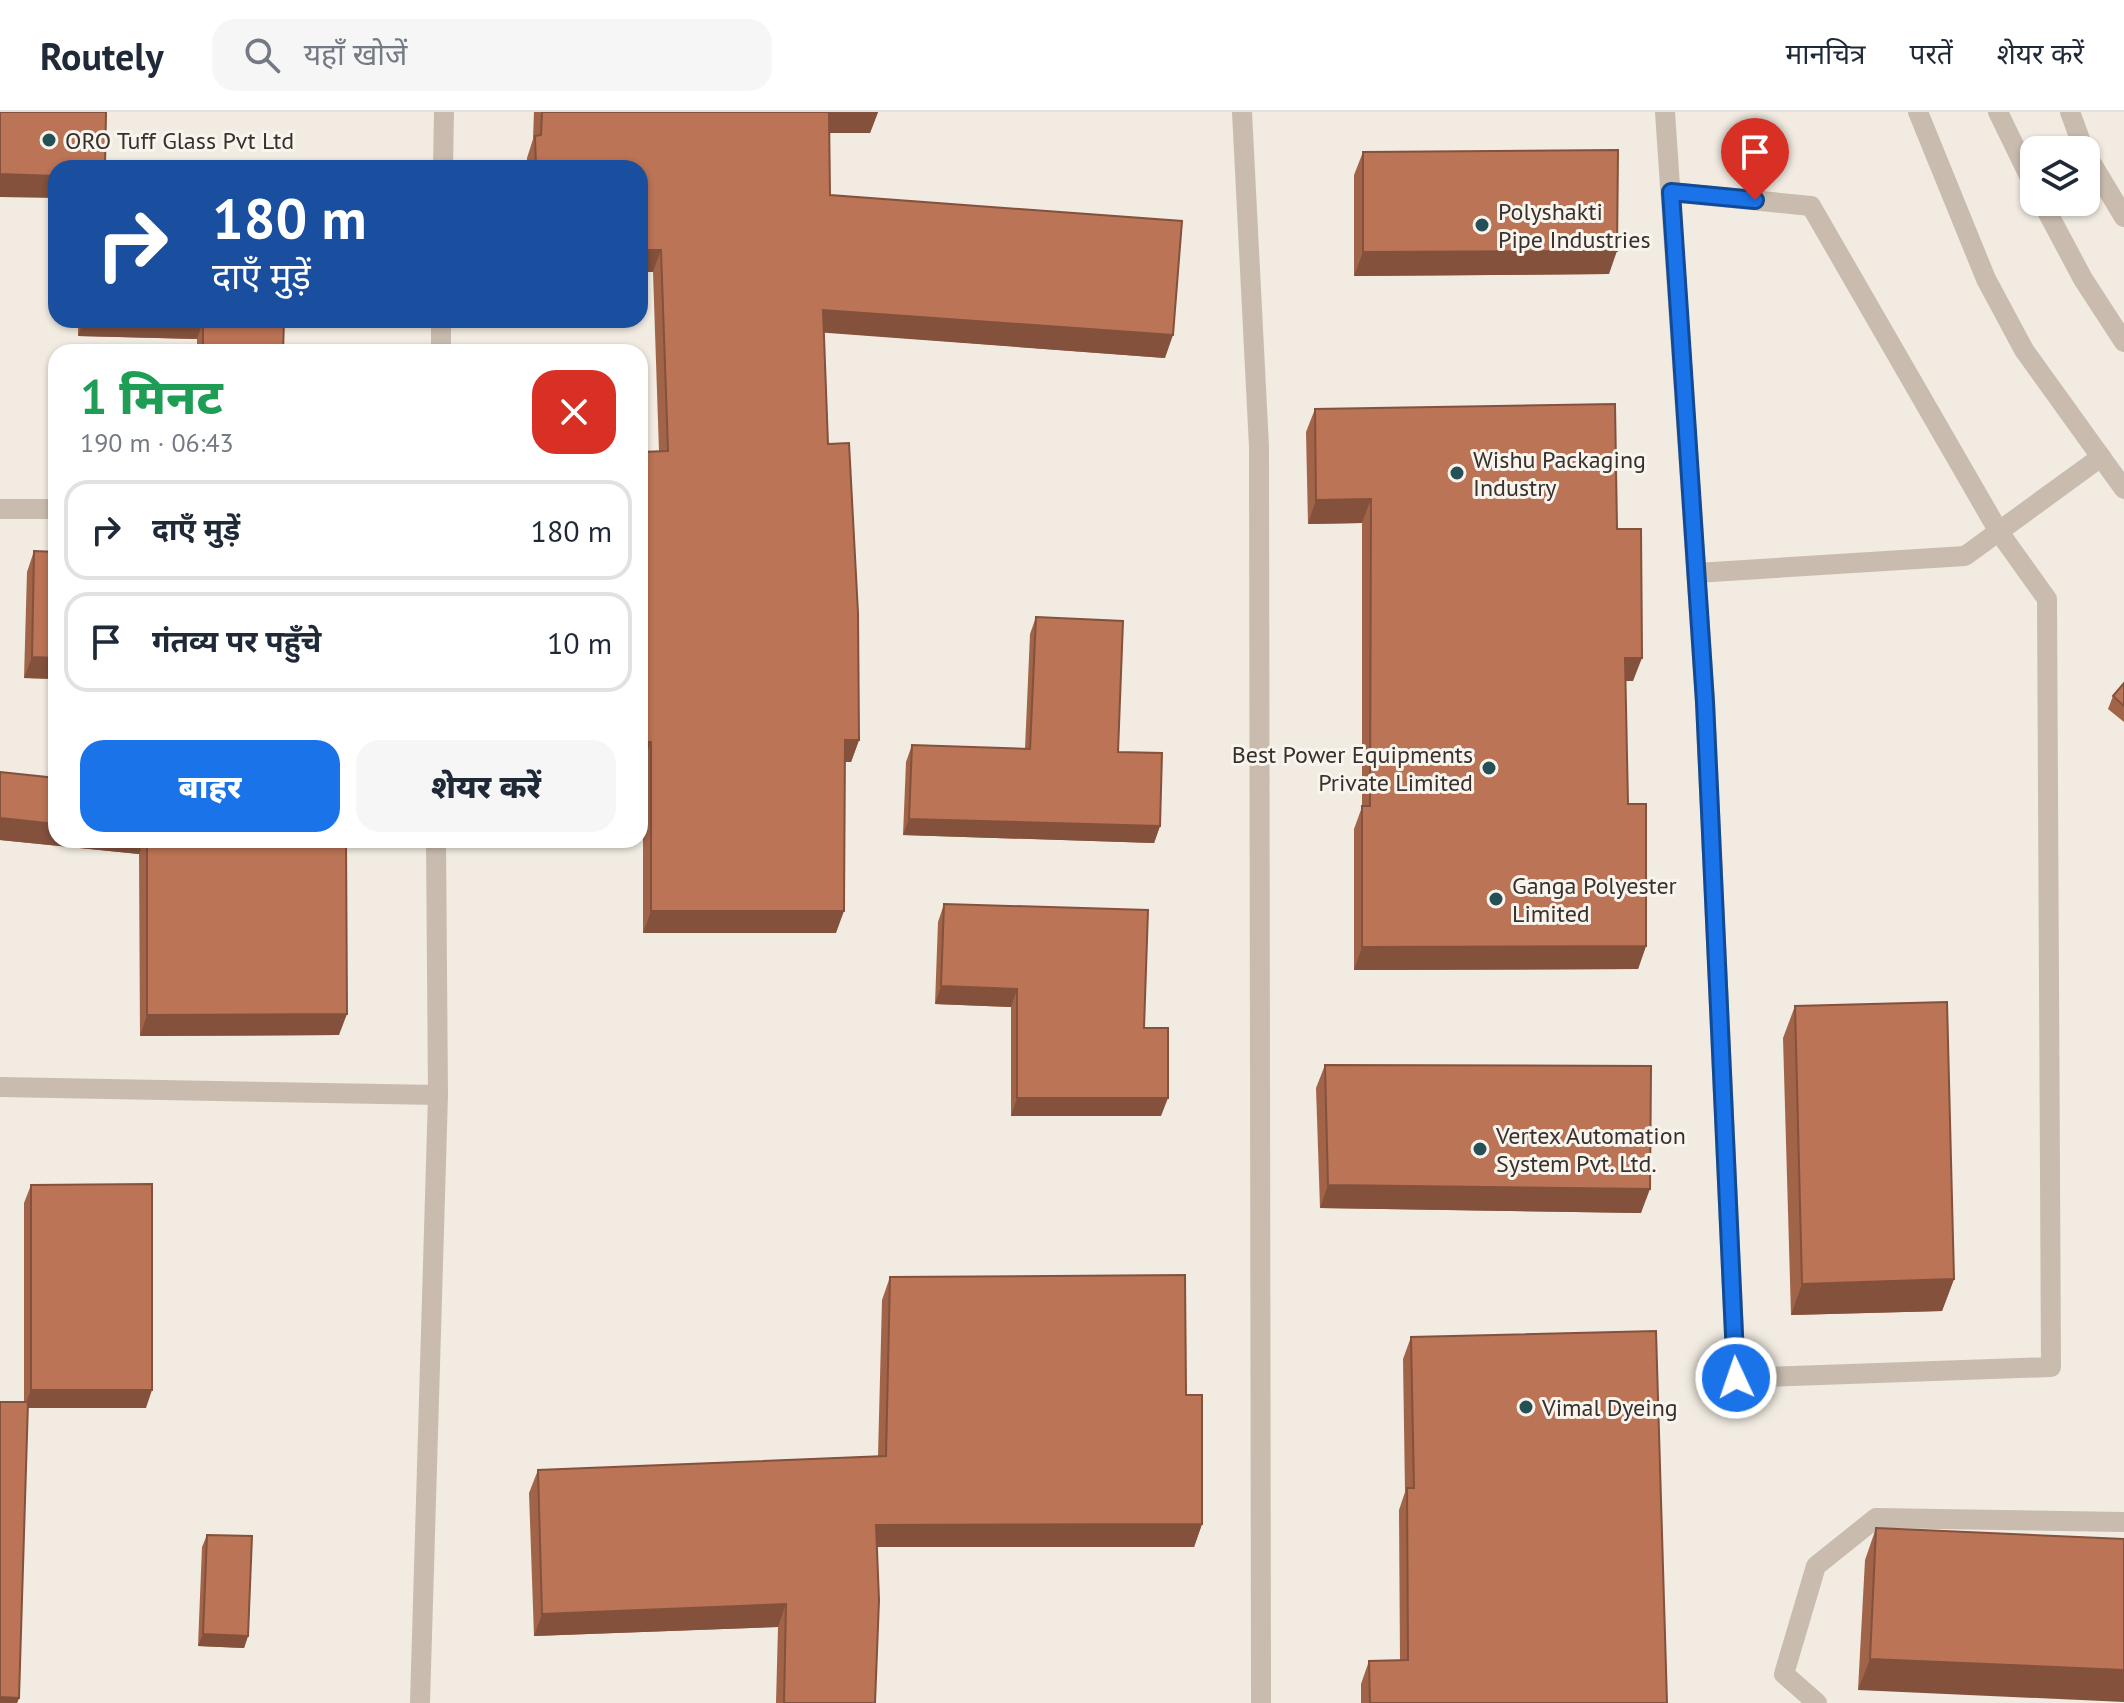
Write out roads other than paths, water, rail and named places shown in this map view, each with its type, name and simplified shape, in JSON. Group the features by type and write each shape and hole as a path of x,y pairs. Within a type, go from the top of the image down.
{"street":[{"path":"443,160 444,112"},
{"path":"1242,112 1259,447 1261,1703"},
{"path":"1665,112 1696,573 1736,1378 2051,1367 2047,599 1999,532 1811,206 1671,192"},
{"path":"1918,112 1986,279 2024,350 2124,489"},
{"path":"1998,112 2020,157"},
{"path":"2070,112 2079,136"},
{"path":"2100,177 2124,217"},
{"path":"2049,216 2083,279 2124,342"},
{"path":"1696,573 1965,556 2101,457"},
{"path":"0,509 48,509"},
{"path":"420,1703 438,1095 436,848"},
{"path":"0,1087 438,1095"},
{"path":"1817,1703 1784,1674 1816,1566 1876,1518 2124,1522"}],"place":[{"name":"ORO Tuff Glass Pvt Ltd","path":"49,140"},
{"name":"Polyshakti Pipe Industries","path":"1482,225"},
{"name":"Wishu Packaging Industry","path":"1457,473"},
{"name":"Best Power Equipments Private Limited","path":"1489,768"},
{"name":"Ganga Polyester Limited","path":"1496,899"},
{"name":"Vertex Automation System Pvt. Ltd.","path":"1480,1149"},
{"name":"Vimal Dyeing","path":"1526,1407"}]}
